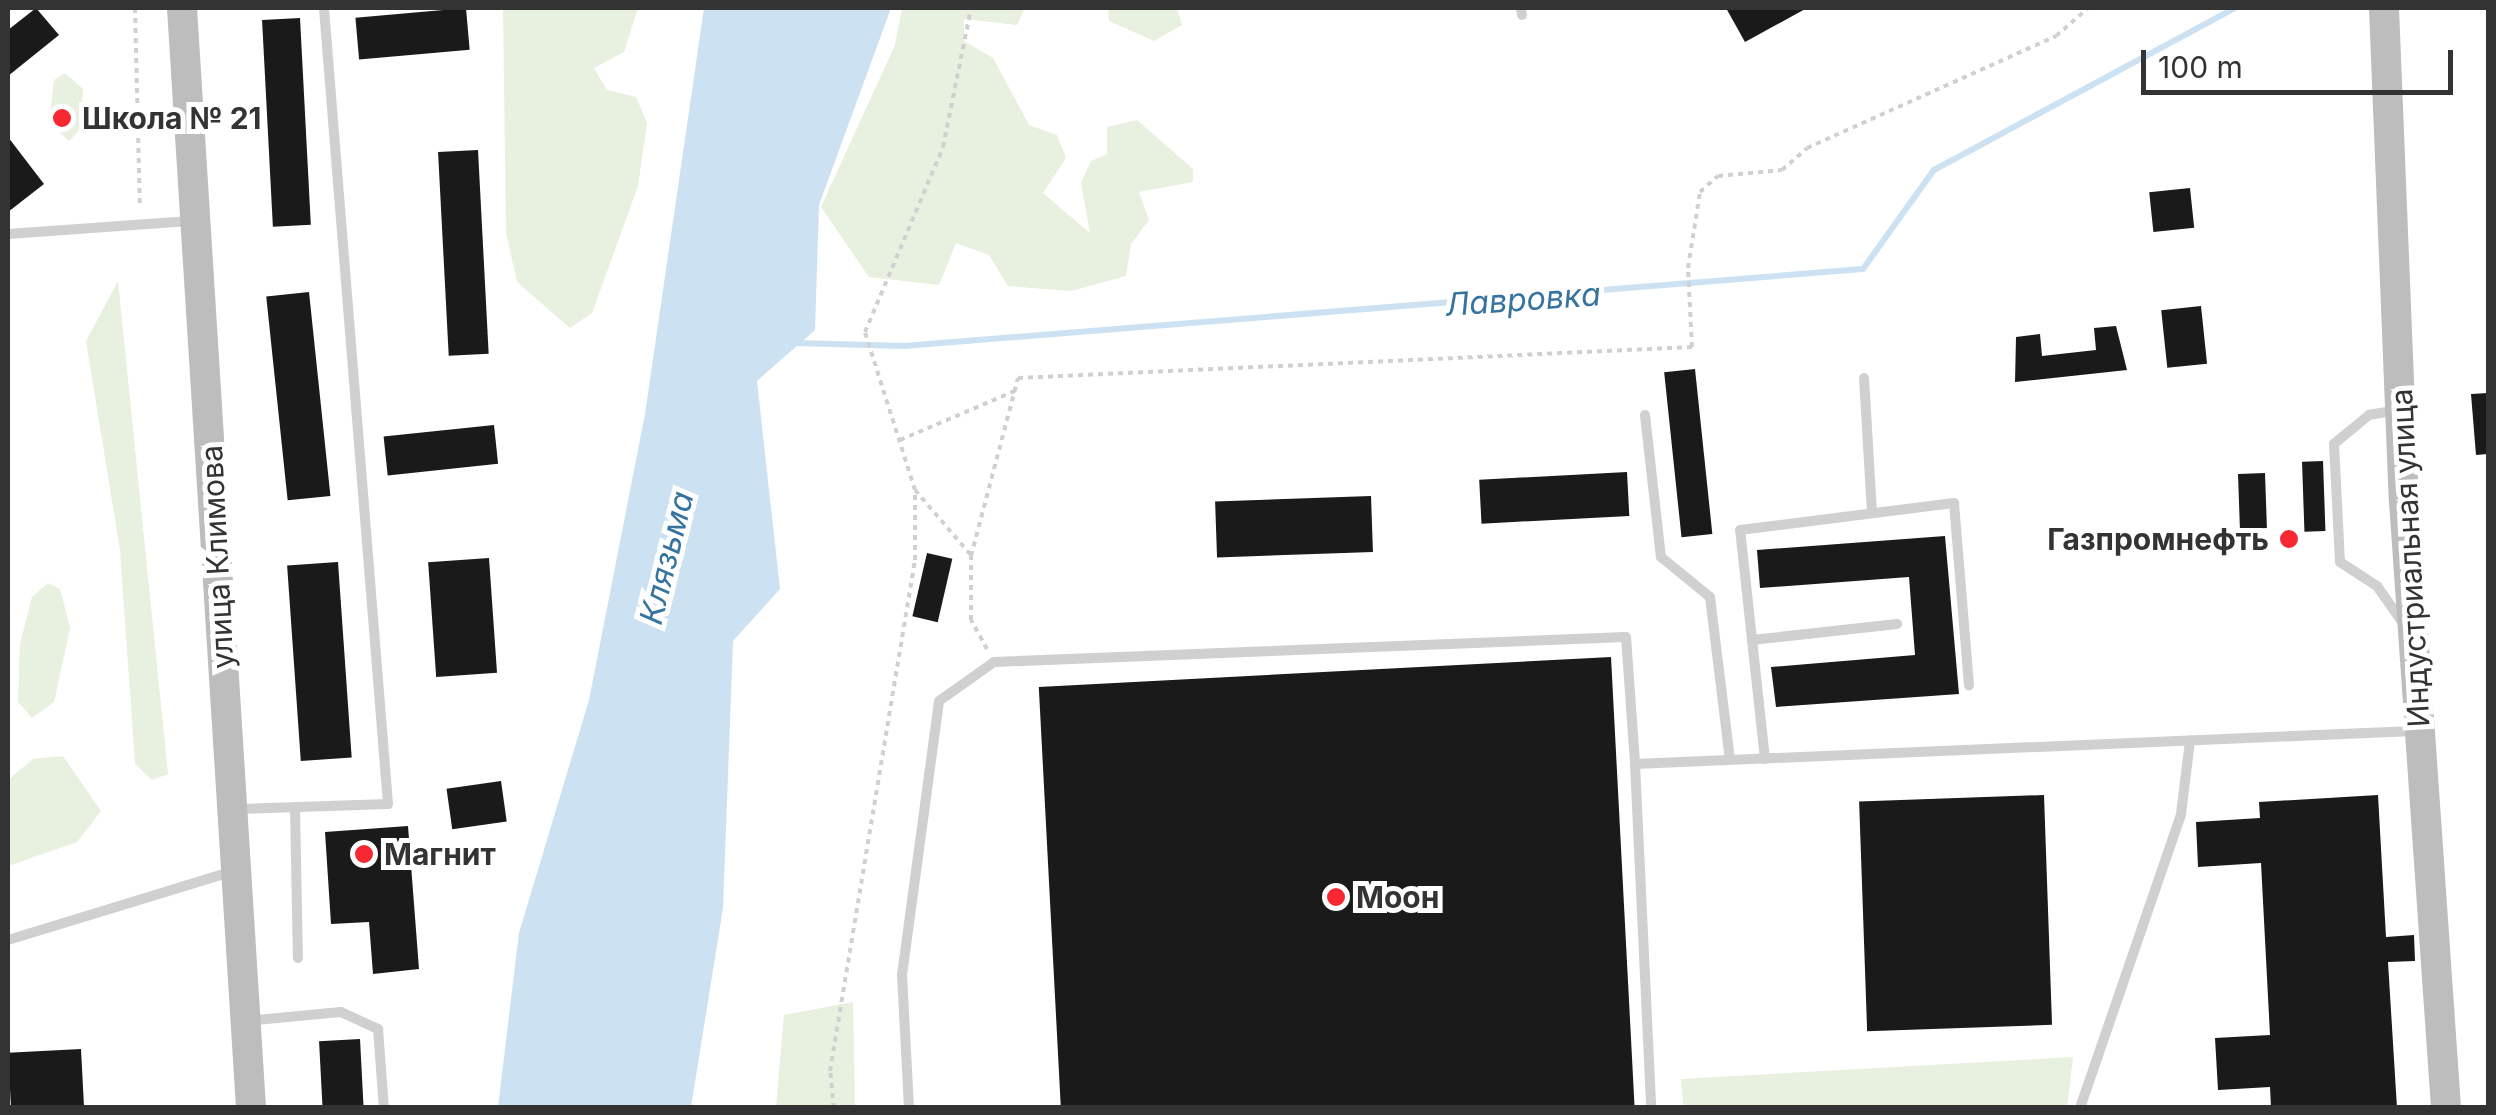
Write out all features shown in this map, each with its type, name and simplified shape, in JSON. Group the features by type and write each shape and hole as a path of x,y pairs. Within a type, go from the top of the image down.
{"main road":[{"name":"улица Климова","path":"182,8 251,1108"},
{"name":"Индустриальная улица","path":"2384,8 2412,636 2446,1108"}],"lane":[{"path":"233,809 388,804 324,8"},
{"path":"8,234 196,220"},
{"path":"1864,378 1872,513"},
{"path":"2400,410 2369,416 2334,444 2340,562 2378,586 2412,636"},
{"path":"1645,415 1661,557 1710,597 1730,760"},
{"path":"1766,759 1740,530 1954,503 1969,684"},
{"path":"1752,640 1897,624"},
{"path":"909,1108 902,975 939,701 994,662 1626,637 1652,1108"},
{"path":"1635,764 2420,730"},
{"path":"2080,1108 2181,814 2190,740"},
{"path":"295,807 298,958"},
{"path":"8,940 236,870"},
{"path":"246,1021 341,1012 378,1029 384,1108"}],"path":[{"path":"136,8 141,226"},
{"path":"834,1108 830,1071 915,560 915,490 868,342 878,292 944,147 971,8"},
{"path":"994,662 971,620 971,556 1018,378 1692,346 1689,281 1700,192 1718,176 1782,170 1807,148 2056,36 2088,8"},
{"path":"899,440 1015,391"},
{"path":"915,490 971,556"}],"green space":[{"path":"503,8 638,8 624,52 594,68 607,90 636,97 647,123 638,186 592,313 570,328 517,282 506,233"},
{"path":"902,8 1025,8 1017,25 964,19 964,41 993,58 1029,125 1057,135 1066,158 1043,193 1090,233 1081,183 1091,161 1107,154 1107,127 1137,120 1193,169 1193,182 1139,192 1149,220 1131,244 1126,276 1071,291 1008,286 989,255 956,243 939,285 869,277 821,207 895,45"},
{"path":"1108,8 1177,8 1182,25 1154,41 1109,21"},
{"path":"65,73 83,89 81,128 69,141 49,122 54,80"},
{"path":"118,281 168,774 152,780 135,764 120,550 86,341"},
{"path":"48,583 60,589 70,628 54,702 32,718 18,702 20,644 32,597"},
{"path":"63,756 101,811 77,842 8,866 8,780 33,759"},
{"path":"853,1002 855,1107 776,1107 784,1015"},
{"path":"2073,1057 2067,1107 1683,1107 1681,1079"}],"water":[{"name":"Клязьма","path":"704,8 891,8 819,205 815,330 757,381 780,589 733,641 723,908 691,1107 498,1107 519,933 589,700 645,414"}],"building":[{"path":"36,8 59,35 8,76 8,30"},
{"path":"466,8 470,50 359,60 355,18"},
{"path":"1726,8 1807,8 1745,42"},
{"path":"300,18 311,225 273,227 262,20"},
{"path":"8,137 44,184 8,212"},
{"path":"478,150 489,354 449,356 438,152"},
{"path":"2190,188 2194,228 2153,232 2149,192"},
{"path":"309,292 330,496 288,500 266,296"},
{"path":"2201,306 2207,364 2167,368 2161,310"},
{"path":"2116,326 2127,370 2015,382 2016,337 2040,334 2042,356 2096,350 2094,328"},
{"path":"1695,369 1712,534 1682,537 1664,372"},
{"path":"2488,393 2488,454 2476,455 2471,394"},
{"path":"494,425 498,464 388,475 384,437"},
{"path":"2323,461 2325,531 2304,532 2302,462"},
{"path":"1627,472 1629,516 1482,524 1479,480"},
{"path":"2265,473 2267,528 2240,529 2238,474"},
{"path":"1371,496 1373,552 1217,557 1215,501"},
{"path":"1945,536 1959,694 1776,707 1771,667 1915,655 1909,577 1760,588 1757,550"},
{"path":"927,553 952,559 938,622 912,616"},
{"path":"489,558 497,673 436,677 428,562"},
{"path":"338,562 352,758 301,761 287,566"},
{"name":"Моон","path":"1611,657 1635,1108 1061,1108 1039,687"},
{"path":"501,781 507,822 452,829 447,789"},
{"path":"2044,795 2052,1025 1867,1031 1859,801"},
{"path":"2378,795 2386,937 2414,935 2415,961 2388,962 2397,1108 2271,1108 2270,1087 2218,1090 2215,1038 2270,1035 2261,863 2198,867 2196,822 2260,818 2259,802"},
{"path":"408,826 419,969 373,974 369,922 331,924 325,832"},
{"path":"360,1039 364,1108 323,1108 319,1041"},
{"path":"81,1049 84,1108 11,1108 8,1053"}],"waterway":[{"name":"Лавровка","path":"796,343 904,346 1863,269 1934,170 2235,8"}],"place":[{"name":"Школа № 21","path":"62,118"},
{"name":"Газпромнефть","path":"2289,539"},
{"name":"Магнит","path":"364,854"},
{"name":"Моон","path":"1336,897"}]}
